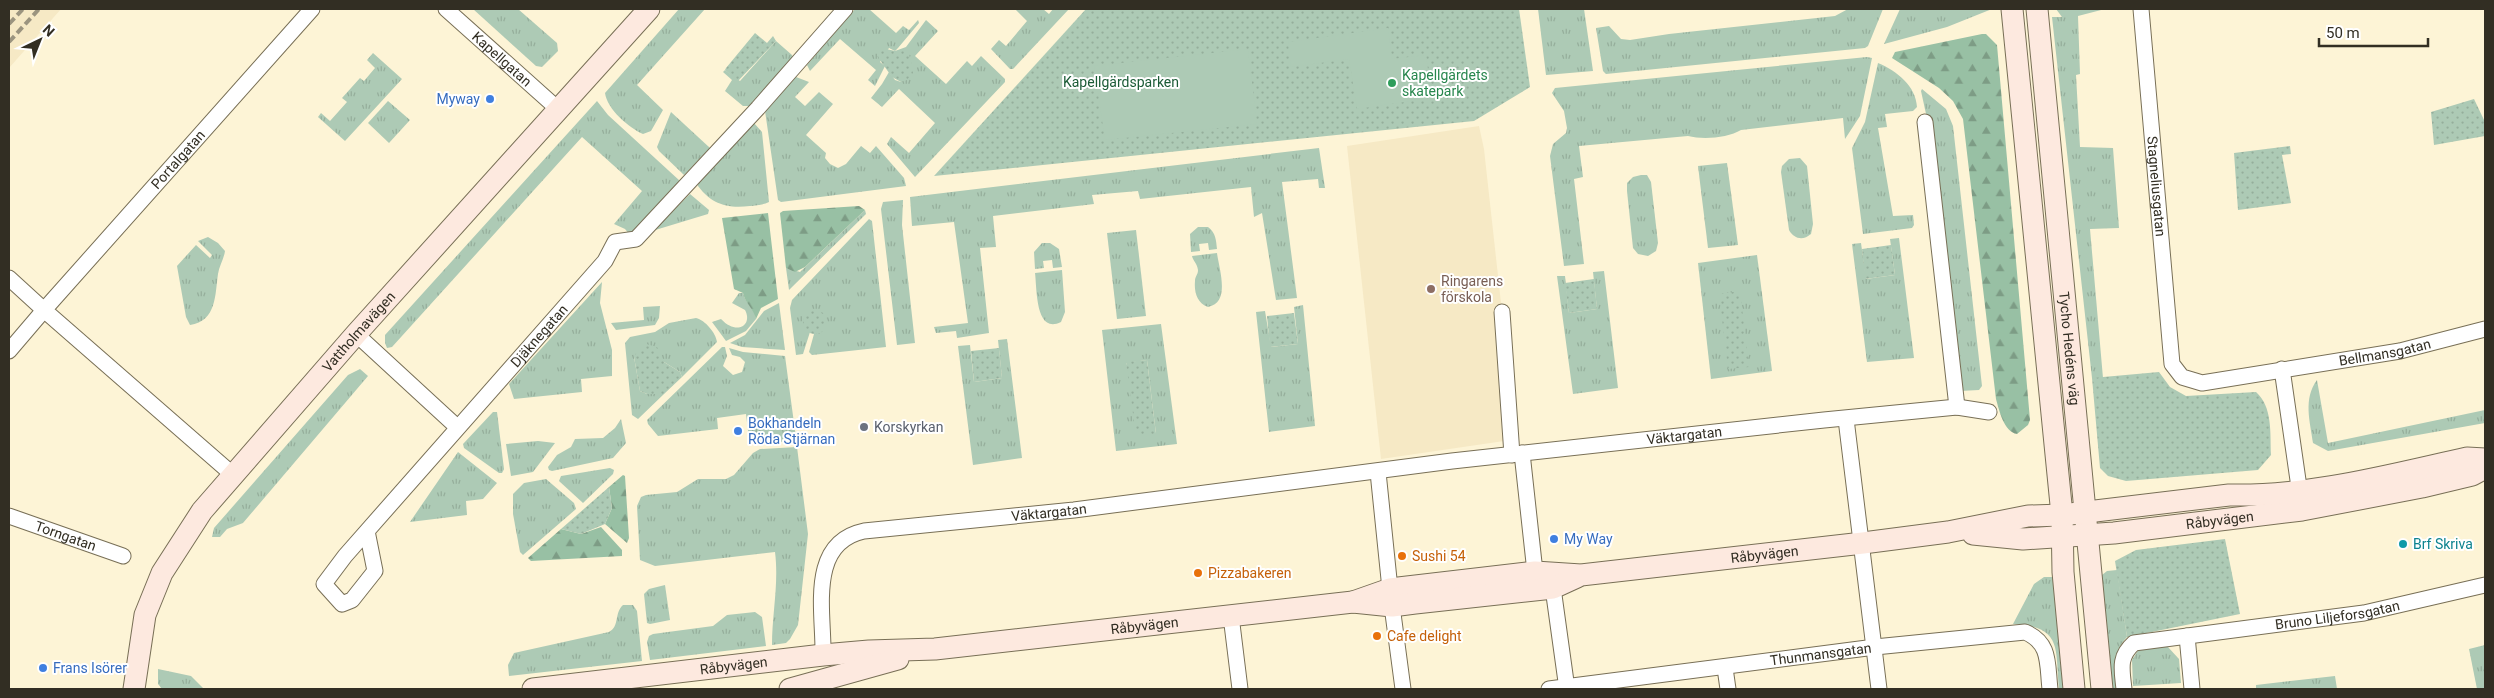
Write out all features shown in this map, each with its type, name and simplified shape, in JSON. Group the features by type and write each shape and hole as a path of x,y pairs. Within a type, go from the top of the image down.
{"main road":[{"name":"Vattholmavägen","path":"134,689 144,615 162,573 202,511 232,474 356,334 650,9"},
{"name":"Tycho Hedéns väg","path":"2012,9 2062,514 2062,572 2074,689"},
{"name":"Tycho Hedéns väg","path":"2037,9 2102,689"},
{"name":"Råbyvägen","path":"533,689 823,655 935,649 1353,602 1535,572 1582,575 1863,543 1948,532 2028,516 2085,512 2229,496 2253,496 2301,501 2467,458 2485,459"},
{"name":"Råbyvägen","path":"1948,532 2023,539 2114,533 2301,501 2422,487 2472,475 2485,468"},
{"name":"Råbyvägen","path":"1391,597 1553,588 1582,575"},
{"name":"Råbyvägen","path":"790,689 822,684 935,649"},
{"path":"822,684 823,655"}],"street":[{"name":"Portalgatan","path":"44,310 312,9"},
{"name":"Kapellgatan","path":"446,9 559,110"},
{"name":"Djäknegatan","path":"367,531 605,261 615,242 636,239 758,108 845,9"},
{"name":"Stagneliusgatan","path":"2141,9 2172,364"},
{"path":"1925,122 1957,407"},
{"path":"9,278 232,474"},
{"path":"9,351 44,310"},
{"path":"1502,312 1517,454 1535,572"},
{"name":"Bellmansgatan","path":"2172,364 2182,377 2202,383 2400,351 2485,328"},
{"path":"356,334 457,427"},
{"path":"2282,369 2301,501"},
{"name":"Väktargatan","path":"823,655 821,592 826,565 835,547 854,533 876,529 1074,510 1517,454 1846,418 1957,407 1989,412"},
{"path":"1846,418 1863,543 1879,689"},
{"path":"1378,472 1402,689"},
{"name":"Torngatan","path":"9,516 123,556"},
{"name":"Bruno Liljeforsgatan","path":"2124,689 2122,663 2125,651 2134,643 2364,613 2485,584"},
{"path":"1553,588 1567,688"},
{"path":"1231,616 1240,689"},
{"name":"Thunmansgatan","path":"1549,689 1725,668 1875,647 2025,632 2037,637 2046,649 2050,689"},
{"path":"2187,636 2192,689"},
{"path":"1725,668 1728,689"}],"shaded area":[{"path":"9,9 61,9 9,68"},
{"name":"Ringarens förskola","path":"1479,126 1484,149 1502,312 1511,440 1381,459 1347,146"}],"green space":[{"path":"473,9 518,9 557,43 558,51 542,67 536,66"},
{"path":"679,9 705,9 637,85 663,110 651,131 643,134 631,127 614,111 605,93"},
{"path":"855,9 869,9 896,33 903,26 909,30 918,20 919,23 895,51 889,48 880,62 885,66 875,86 868,80 876,70 840,39 810,71 807,65"},
{"path":"1015,9 1043,9 1049,14 1053,9 1069,9 1013,69 1010,69 991,49 999,40 1006,46 1027,21"},
{"name":"Kapellgärdsparken","path":"1086,9 1519,9 1530,87 1474,121 934,176"},
{"path":"1538,9 1584,9 1593,71 1546,75"},
{"path":"1848,9 1883,9 1868,46 1865,48 1606,74 1603,71 1596,28 1609,26 1621,39 1630,40 1835,16"},
{"path":"1900,9 1992,9 1947,27 1884,44"},
{"path":"2056,9 2105,9 2078,16 2080,74 2076,75 2080,147 2113,148 2119,228 2090,229 2103,378 2092,378 2052,17 2062,17"},
{"path":"926,20 938,31 915,56 946,84 967,61 972,66 981,56 1005,79 1005,82 915,177 887,144 891,137 909,153 935,123 899,89 882,107 871,98 889,72 895,80 901,82 911,66 906,47"},
{"name":"Kapellgärdets skatepark","path":"1388,28 1392,59 1426,55 1432,98 1357,109 1349,59 1291,67 1288,42"},
{"path":"755,33 767,43 773,36 776,41 738,81 725,70"},
{"path":"1986,34 1997,45 2030,420 2028,425 2017,434 2005,425 1996,399 1963,119 1953,101 1939,88 1892,58 1895,52"},
{"path":"776,41 792,55 793,59 749,106 743,106 725,91 732,80 723,72 725,70 740,81"},
{"path":"906,47 910,56 913,73 907,80 901,82 892,77 877,56 882,48 895,51"},
{"path":"1248,49 1257,124 1105,140 1094,66"},
{"path":"373,53 402,79 345,141 318,117 321,113 330,121 347,102 342,98 360,78 364,81 375,68 367,60"},
{"path":"1872,58 1860,116 1845,139 1843,118 1741,130 1715,138 1688,136 1579,146 1583,177 1574,179 1584,264 1564,266 1550,156 1553,144 1566,133 1567,128 1564,111 1552,93 1555,88"},
{"path":"1878,63 1892,70 1904,80 1916,99 1917,107 1913,111 1885,114 1887,127 1878,128 1893,216 1913,215 1914,225 1912,228 1863,234 1852,148 1865,122"},
{"path":"796,77 809,82 795,97 805,106 819,92 833,104 806,135 826,153 825,158 830,164 838,168 846,164 861,146 870,153 876,146 904,178 906,186 781,202 778,200 765,111"},
{"path":"1922,89 1946,109 1953,126 1982,386 1979,390 1960,391 1928,123"},
{"path":"2474,99 2485,122 2485,136 2434,145 2431,112"},
{"path":"388,101 410,120 389,143 368,123"},
{"path":"597,101 608,115 680,181 630,235 625,229 614,224 642,191 582,137 392,347 387,348 385,335"},
{"path":"671,112 710,148 684,175 657,147"},
{"path":"754,123 762,132 769,202 742,207 720,204 707,196 696,183"},
{"path":"2290,146 2291,154 2282,155 2291,203 2238,210 2234,153"},
{"path":"1319,148 1325,188 1319,188 1318,179 1282,182 1297,298 1276,300 1262,213 1254,217 1251,187 1140,199 1138,191 1092,195 1094,204 993,216 996,247 980,248 989,333 957,338 956,331 936,333 934,327 968,323 954,222 912,226 910,197"},
{"path":"1800,158 1807,166 1813,224 1811,234 1805,238 1793,235 1789,230 1781,172 1782,166 1789,159"},
{"path":"1727,163 1738,245 1708,248 1698,166"},
{"path":"1647,175 1651,182 1658,243 1656,251 1648,256 1638,254 1633,248 1627,191 1627,183 1633,177"},
{"path":"690,194 709,210 708,214 652,231"},
{"path":"903,200 902,225 915,343 897,345 881,209 883,202"},
{"path":"859,206 865,210 805,267 795,272 786,268 780,213 783,211"},
{"path":"865,210 866,214 789,290 786,268 800,272"},
{"path":"768,213 778,299 761,308 756,319 743,293 734,289 722,218"},
{"path":"869,219 872,221 886,347 812,355 809,352 814,334 810,332 803,354 796,355 790,308 792,300"},
{"path":"1198,227 1208,227 1211,229 1215,237 1217,249 1209,250 1208,243 1199,244 1200,251 1191,252 1190,234"},
{"path":"1136,230 1146,316 1117,319 1107,233"},
{"path":"208,237 218,243 225,251 219,271 213,306 205,318 190,325 186,317 177,266 196,245 210,258 212,255 198,241"},
{"path":"1899,238 1914,358 1867,362 1852,244 1861,243 1866,279 1895,275 1890,239"},
{"path":"1042,243 1050,243 1059,249 1062,267 1053,268 1052,260 1043,261 1044,268 1035,269 1034,252"},
{"path":"1891,245 1895,275 1865,279 1862,249"},
{"path":"1217,253 1222,284 1221,292 1215,304 1208,307 1201,303 1196,293 1195,279 1198,270 1192,256"},
{"path":"1757,255 1772,371 1711,379 1698,263"},
{"path":"1062,270 1065,312 1061,322 1052,324 1046,322 1039,308 1035,273"},
{"path":"1604,271 1618,388 1573,394 1557,276 1565,276 1569,313 1597,309 1593,272"},
{"path":"1594,279 1597,309 1569,313 1565,283"},
{"path":"602,282 600,303 612,350 612,376 581,379 582,392 514,399 509,384"},
{"path":"1740,291 1749,367 1728,369 1719,294"},
{"path":"739,293 743,293 756,315 756,319 746,331 726,341 712,322 721,319 727,324 738,328 745,324 747,315 745,310 732,303"},
{"path":"779,303 785,350 742,347 730,343 745,335 764,311"},
{"path":"1303,305 1315,426 1269,432 1256,312 1265,311 1271,347 1298,344 1294,307"},
{"path":"660,306 659,318 655,325 616,330 611,323 644,320 643,307"},
{"path":"815,310 820,311 826,317 826,327 820,333 815,334 810,333 804,327 803,322 804,317 810,311"},
{"path":"1294,313 1298,344 1270,347 1267,316"},
{"path":"696,318 710,327 717,342 682,377 680,372 664,362 634,357 640,391 647,394 664,394 638,419 632,415 625,343 630,337 655,332 669,323"},
{"path":"1161,324 1177,444 1116,451 1102,330","holes":["1147,360 1156,434 1126,363"]},
{"path":"1007,339 1022,458 973,465 958,346 970,345 974,382 1002,378 998,340"},
{"path":"646,344 657,347 664,362 680,372 682,377 664,394 647,394 640,391 634,357 639,349"},
{"path":"722,347 725,347 727,356 723,366 733,375 742,372 745,362 740,357 732,355 729,348 743,352 785,356 796,438 779,442 749,439 746,414 717,418 718,429 658,436 648,424 647,420"},
{"path":"999,348 1002,378 974,382 971,351"},
{"path":"1147,360 1156,434 1136,436 1126,362"},
{"path":"360,369 368,376 243,523 227,529 220,537 212,537 214,528 348,375"},
{"path":"2159,372 2170,387 2186,396 2256,392 2265,405 2270,421 2271,455 2258,470 2126,481 2108,476 2100,468 2092,378"},
{"path":"2317,380 2328,443 2485,410 2485,423 2328,451 2313,443 2310,427 2310,395"},
{"path":"493,412 497,412 504,469 502,473 499,473 464,448 463,444"},
{"path":"621,419 626,443 613,458 552,471 549,470 548,467 557,455 571,447 575,439 603,438 615,428"},
{"path":"538,441 555,443 533,472 511,476 506,444"},
{"path":"797,447 808,534 798,625 786,643 772,645 776,576 775,552 655,566 640,560 637,506 641,497 677,492 698,479 726,479 734,475 753,453 760,449"},
{"path":"458,452 497,483 483,499 466,501 467,515 410,522"},
{"path":"610,468 614,470 613,474 583,503 559,481 561,476"},
{"path":"623,475 625,476 629,538 627,543 605,524 612,508 609,487"},
{"path":"546,479 574,503 576,509 523,555 520,552 513,514 513,494 524,483"},
{"path":"609,487 612,508 605,524 581,534 561,529"},
{"path":"601,527 622,550 622,556 531,561 528,558 561,529 581,534"},
{"path":"2225,539 2240,614 2127,637 2115,561 2136,550"},
{"path":"2117,570 2127,637 2116,655 2116,689 2111,689 2102,575 2107,571"},
{"path":"2044,577 2055,577 2066,689 2059,689 2056,651 2048,635 2041,630 2029,626 2013,624 2034,584"},
{"path":"665,585 670,620 647,623 644,594 649,589"},
{"path":"623,605 633,605 637,611 642,661 509,676 508,665 514,653 609,632 615,626 620,608"},
{"path":"755,612 762,617 766,646 650,660 647,642 649,636 653,634 713,626 727,615"},
{"path":"2485,645 2485,689 2477,689 2469,649"},
{"path":"2167,646 2179,659 2181,683 2133,686 2132,660 2139,649"},
{"path":"158,669 191,676 204,689 162,689 158,684"},
{"path":"2335,676 2337,689 2256,689 2256,685"}],"railway":[{"path":"9,24 23,9"},
{"path":"9,42 39,9"}],"place":[{"name":"Kapellgärdets skatepark","path":"1392,83"},
{"name":"Myway","path":"490,99"},
{"name":"Ringarens förskola","path":"1431,289"},
{"name":"Korskyrkan","path":"864,427"},
{"name":"Bokhandeln Röda Stjärnan","path":"738,431"},
{"name":"My Way","path":"1554,539"},
{"name":"Brf Skriva","path":"2403,544"},
{"name":"Sushi 54","path":"1402,556"},
{"name":"Pizzabakeren","path":"1198,573"},
{"name":"Cafe delight","path":"1377,636"},
{"name":"Frans Isörer","path":"43,668"}]}
